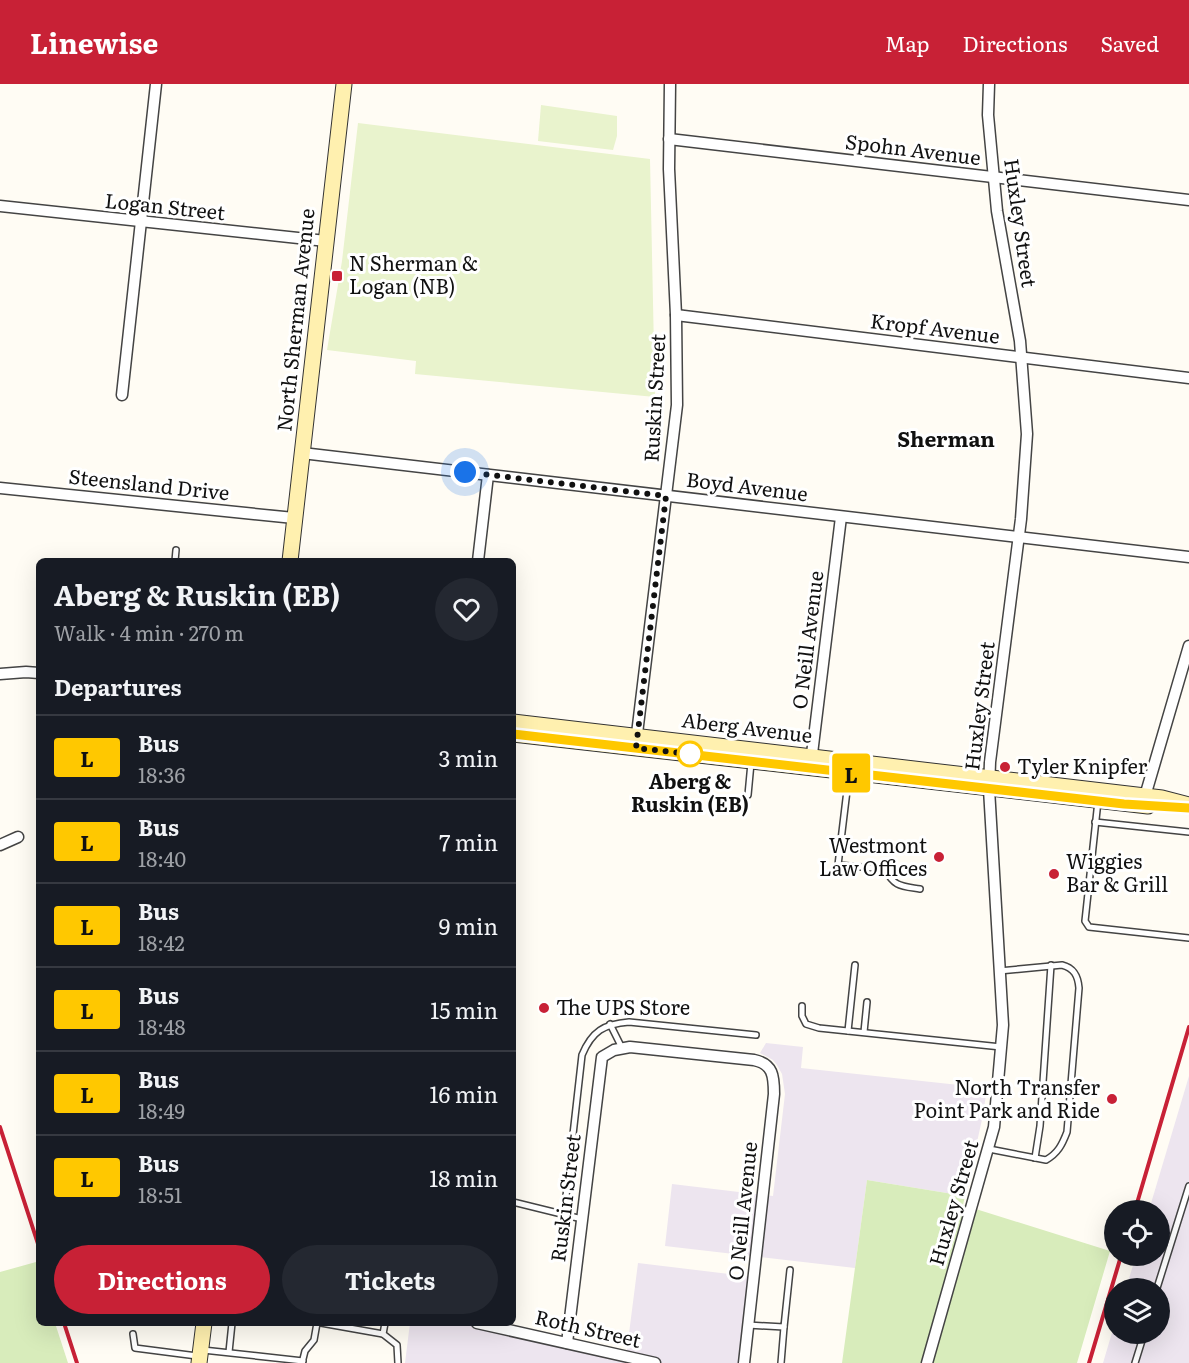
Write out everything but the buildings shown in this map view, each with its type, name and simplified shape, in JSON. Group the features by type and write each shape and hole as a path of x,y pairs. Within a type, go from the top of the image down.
{"street":[{"path":"122,394 156,84"},
{"name":"North Sherman Avenue","path":"290,558 344,84"},
{"name":"Ruskin Street","path":"636,742 677,405 669,139 670,84"},
{"name":"Huxley Street","path":"927,1363 994,1127 1003,1025 989,783 1019,537 1026,434 1022,358 997,211 988,115 989,84"},
{"name":"Spohn Avenue","path":"669,139 1189,200"},
{"name":"Logan Street","path":"0,206 326,242"},
{"name":"Kropf Avenue","path":"676,315 1189,378"},
{"name":"Boyd Avenue","path":"302,453 1189,557"},
{"path":"478,558 488,475"},
{"name":"Steensland Drive","path":"0,488 294,518"},
{"name":"O Neill Avenue","path":"811,762 841,517"},
{"path":"1143,801 1189,646"},
{"path":"0,674 36,673"},
{"name":"Aberg Avenue","path":"516,722 636,742 1189,806"},
{"name":"Aberg Avenue","path":"516,734 636,742"},
{"name":"Aberg Avenue","path":"811,762 850,772 989,783"},
{"path":"0,845 18,837"},
{"name":"Ruskin Street","path":"567,1343 602,1057 606,1053 622,1048"},
{"name":"O Neill Avenue","path":"622,1048 753,1060 767,1066 772,1072 774,1094 744,1363"},
{"path":"200,1356 204,1326"},
{"name":"Roth Street","path":"490,1326 655,1363"}],"lane":[{"path":"175,558 176,550"},
{"path":"748,795 752,756"},
{"path":"850,772 838,865 885,869 890,879 898,886 920,889"},
{"path":"1098,796 1085,921 1089,927 1189,938"},
{"path":"1095,822 1189,832"},
{"path":"848,1031 855,965"},
{"path":"1035,1158 1051,965"},
{"path":"988,1149 1046,1160 1056,1155 1062,1146 1069,1118 1079,988 1078,978 1068,967 1051,965 999,971"},
{"path":"864,1032 867,1002"},
{"path":"802,1006 802,1016 806,1024 848,1031 1001,1047"},
{"path":"564,1214 582,1055 594,1035 610,1024 629,1022 756,1035"},
{"path":"610,1024 622,1048"},
{"path":"1160,1278 1189,1186"},
{"path":"516,1203 582,1219"},
{"path":"781,1363 790,1270"},
{"path":"748,1324 784,1327"},
{"path":"229,1352 232,1326"},
{"path":"134,1334 135,1348 200,1356 229,1352 302,1362 305,1351 314,1340 318,1326"},
{"path":"336,1326 383,1334 397,1345 398,1363"},
{"path":"383,1334 384,1326"},
{"path":"1135,1363 1141,1344"}],"shaded area":[{"path":"766,1043 803,1047 801,1068 987,1088 965,1196 867,1180 855,1268 665,1246 672,1184 773,1196 785,1094 782,1074 777,1065 760,1053"},
{"path":"1189,1076 1189,1363 1103,1363 1109,1344 1170,1344 1170,1278 1129,1278 1133,1266 1170,1266 1170,1200 1152,1200"},
{"path":"638,1263 754,1277 744,1363 405,1363 410,1326 490,1326 626,1357"}],"green space":[{"path":"541,105 617,116 617,136 613,150 538,141"},
{"path":"358,123 650,159 655,397 415,374 416,361 327,350 342,261"},
{"path":"867,1180 965,1196 963,1205 1104,1249 1106,1266 1077,1363 842,1363"},
{"path":"36,1262 36,1326 56,1326 68,1363 0,1363 0,1272"}],"railway":[{"path":"1138,1200 1189,1027"},
{"path":"0,1127 36,1238"},
{"path":"1089,1363 1118,1266"},
{"path":"65,1326 77,1363"}],"bus line":[{"name":"L","path":"516,734 1124,804 1189,808"}],"place":[{"name":"N Sherman & Logan (NB)","path":"337,276"},
{"name":"Aberg & Ruskin (EB)","path":"690,754"},
{"name":"Tyler Knipfer","path":"1005,767"},
{"name":"Westmont Law Offices","path":"939,857"},
{"name":"Wiggies Bar & Grill","path":"1054,874"},
{"name":"The UPS Store","path":"544,1008"},
{"name":"North Transfer Point Park and Ride","path":"1112,1099"}],"district":[{"name":"Sherman","path":"946,440"}],"route":[{"path":"465,472 666,496 636,748 690,754"}]}
